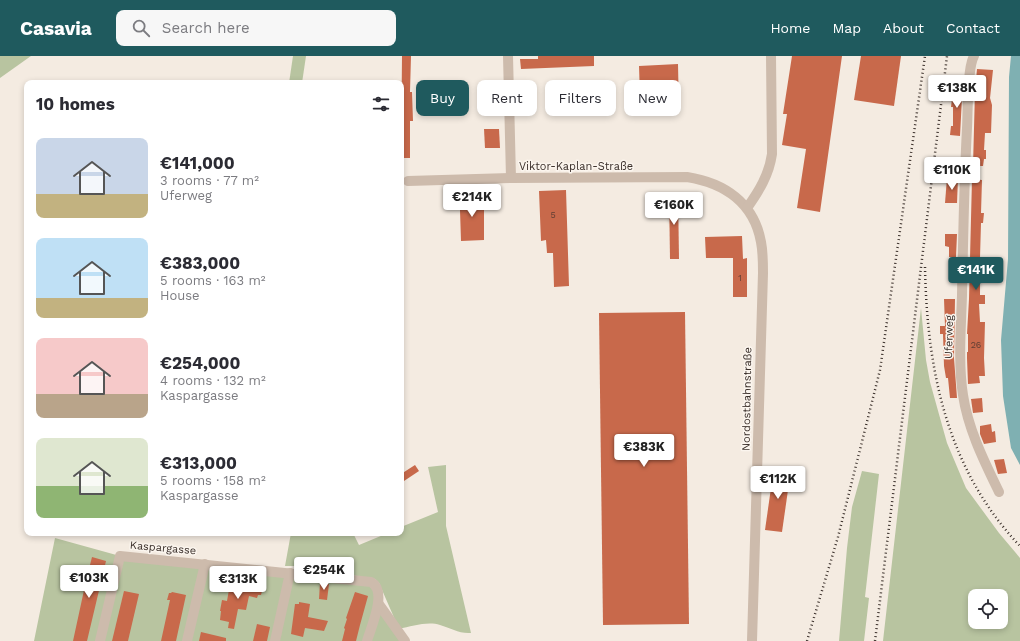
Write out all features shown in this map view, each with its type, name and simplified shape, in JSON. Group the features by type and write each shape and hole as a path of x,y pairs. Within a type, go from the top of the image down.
{"street":[{"path":"508,56 511,178"},
{"path":"747,208 763,184 772,154 771,56"},
{"name":"Uferweg","path":"974,56 971,63 969,88 964,194 961,373 965,407 969,421 986,465 999,492"},
{"name":"Viktor-Kaplan-Straße","path":"408,181 511,178 687,177 710,182 739,200"},
{"name":"Nordostbahnstraße","path":"739,200 747,208 755,221 760,234 762,244 763,273 752,641"},
{"name":"Kaspargasse","path":"100,641 120,556 371,582 374,583 379,592 378,603"},
{"path":"187,641 205,564"},
{"path":"275,641 290,574"},
{"path":"367,641 378,603"},
{"path":"378,603 405,641"}],"green space":[{"path":"0,56 31,56 0,78"},
{"path":"293,56 306,56 302,80 289,80"},
{"path":"921,308 926,360 930,382 947,443 966,488 999,533 1020,558 1020,641 883,641"},
{"path":"446,465 446,526 471,633 463,633 435,624 420,624 399,629 379,583 375,579 296,566 285,566 290,536 354,536 359,545 381,536 404,536 404,526 438,512 428,467"},
{"path":"862,471 879,474 865,597 869,598 864,641 839,641 852,507"},
{"path":"55,538 120,556 371,582 405,641 34,641"}],"water":[{"path":"1011,56 1020,56 1020,465 1011,448 1003,396 1001,340 1008,259 1009,77"}],"building":[{"path":"402,56 411,56 410,92 412,92 413,121 410,121 410,158 404,158 404,80 402,80"},
{"path":"538,56 594,56 594,66 521,69 520,59 538,59"},
{"path":"792,56 842,56 820,212 797,208 806,149 782,145 787,114 783,114"},
{"path":"861,56 901,56 894,106 854,100"},
{"path":"678,64 678,80 639,80 639,66"},
{"path":"977,69 993,70 990,98 992,105 991,133 985,133 984,150 986,150 986,159 984,159 983,166 973,166"},
{"path":"957,77 963,78 960,136 950,135 951,126 953,126 953,107 951,107 952,99 957,100"},
{"path":"484,129 499,129 500,148 485,148"},
{"path":"947,178 958,178 957,203 945,203"},
{"path":"972,179 982,180 981,213 984,213 983,223 981,223 980,258 986,258 986,268 980,268 980,295 985,295 985,304 979,304 980,322 985,322 985,376 979,376 980,383 968,384 967,334"},
{"path":"566,190 569,286 554,287 553,253 547,253 546,240 541,241 539,191"},
{"path":"669,192 678,192 679,259 670,259"},
{"path":"462,195 484,195 484,240 461,241 460,210 462,210"},
{"path":"945,234 957,234 956,257 949,257 949,247 945,246"},
{"path":"742,236 743,259 747,258 747,297 733,297 733,258 706,258 705,237"},
{"path":"944,299 955,299 954,358 957,398 950,398 948,378 946,378 944,366 943,334 940,334 940,326 945,326"},
{"path":"685,312 689,624 603,625 599,313"},
{"path":"982,398 983,412 973,413 971,399"},
{"path":"991,424 992,432 995,431 996,442 984,444 980,434 980,426"},
{"path":"1004,459 1007,473 998,474 994,460"},
{"path":"415,465 419,471 404,481 404,472"},
{"path":"774,467 791,469 782,532 765,530"},
{"path":"92,557 106,561 87,641 73,641 86,581 83,581 85,573 88,573"},
{"path":"231,578 260,584 259,587 263,587 261,595 258,595 257,598 249,596 246,610 238,609 234,629 228,628 229,622 220,620 222,600 227,601"},
{"path":"320,583 329,584 327,600 319,599"},
{"path":"124,591 139,594 128,641 112,641"},
{"path":"172,592 186,595 176,641 161,641 170,600 167,600 169,593"},
{"path":"355,592 368,596 356,641 342,641 346,618"},
{"path":"299,602 310,604 308,617 328,621 324,631 305,628 303,637 291,634 295,604 299,604"},
{"path":"257,624 270,627 267,641 253,641"},
{"path":"201,632 226,638 226,641 199,641"}],"railway":[{"path":"807,641 838,537 880,370 925,56"},
{"path":"875,641 947,56"},
{"path":"925,267 930,344 946,417 958,451 975,485 995,516 1020,546"}]}
